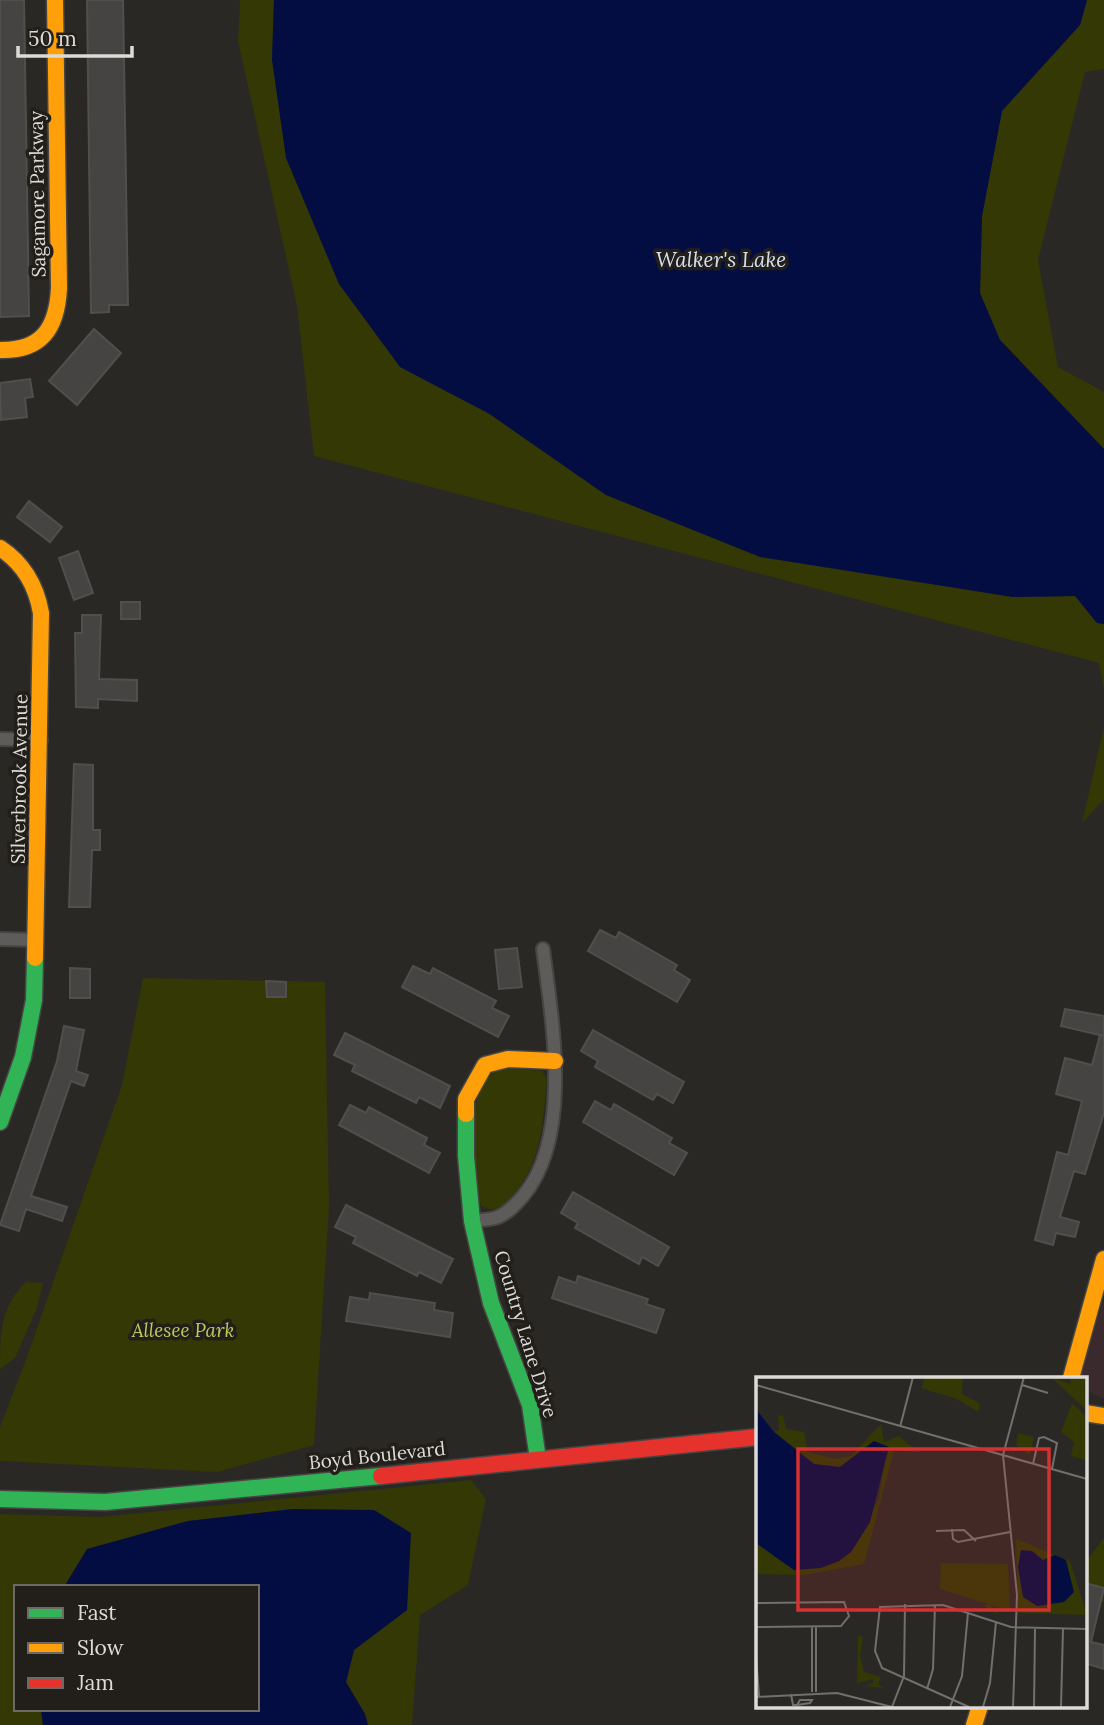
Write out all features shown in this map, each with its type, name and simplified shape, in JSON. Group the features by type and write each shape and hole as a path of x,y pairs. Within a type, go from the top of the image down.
{"street":[{"name":"Sagamore Parkway","path":"0,350 22,349 41,339 56,317 60,288 55,0"},
{"name":"Silverbrook Avenue","path":"0,548 21,564 34,585 41,604 41,740 34,1000 23,1057 0,1122"},
{"path":"0,739 41,740"},
{"path":"0,939 37,940"},
{"path":"472,1221 498,1218 513,1208 531,1186 548,1140 556,1093 543,949"},
{"name":"Country Lane Drive","path":"538,1459 530,1405 491,1303 472,1221 466,1156 466,1099 485,1065 508,1059 555,1061"},
{"path":"1071,1377 1104,1259"},
{"path":"1086,1413 1104,1416"},
{"name":"Boyd Boulevard","path":"0,1499 105,1502 756,1437"},
{"path":"974,1725 978,1708"}],"shaded area":[{"path":"1104,1299 1104,1398 1086,1389 1086,1377 1080,1375"}],"green space":[{"path":"240,0 274,0 272,60 400,367 760,557 1013,597 1075,596 1097,623 1104,624 1104,690 1099,663 314,456 297,306 238,41"},
{"path":"1087,0 1104,0 1104,69 1085,72 1038,260 1058,367 1104,392 1104,449 1000,340 980,293 982,216 1002,111 1080,25"},
{"path":"1104,727 1104,799 1082,823"},
{"name":"Allesee Park","path":"143,978 325,982 329,1207 314,1445 217,1472 0,1461 0,1427 122,1085"},
{"path":"501,1067 542,1071 547,1079 542,1128 534,1159 519,1187 505,1203 492,1209 481,1206 475,1171 473,1131 479,1094 488,1079"},
{"path":"26,1282 43,1283 37,1308 15,1358 0,1369 3,1321 11,1301"},
{"path":"471,1480 486,1499 468,1585 420,1615 412,1725 368,1725 365,1714 346,1683 354,1650 407,1610 293,1509 188,1521 88,1549 65,1585 14,1585 14,1711 41,1711 43,1725 0,1725 0,1514 100,1517"},
{"path":"1104,1538 1104,1602 1086,1598 1086,1562"}],"water":[{"name":"Walker's Lake","path":"274,0 1087,0 1080,25 1002,111 982,216 980,293 1000,340 1104,449 1104,624 1097,623 1075,596 1013,597 760,557 606,495 488,413 400,367 339,284 286,158 272,60"},
{"path":"293,1509 374,1510 411,1533 407,1610 354,1650 346,1682 365,1714 368,1725 43,1725 41,1711 259,1711 259,1585 65,1585 87,1549 188,1521"}],"building":[{"path":"0,0 24,0 29,316 0,317"},
{"path":"87,0 123,0 128,305 109,305 109,312 91,313"},
{"path":"94,329 121,353 77,405 49,381"},
{"path":"30,379 33,397 25,398 27,417 1,420 0,383"},
{"path":"29,501 62,527 50,542 17,517"},
{"path":"78,551 93,593 74,600 59,558"},
{"path":"121,602 140,602 140,619 121,619"},
{"path":"82,615 101,615 99,679 137,680 137,701 98,699 98,708 76,707 75,633 82,633"},
{"path":"74,764 93,765 93,830 100,830 100,850 92,850 90,907 69,907"},
{"path":"600,930 616,938 619,932 677,965 674,970 690,980 677,1002 588,951"},
{"path":"517,948 522,987 499,989 495,950"},
{"path":"413,966 430,974 433,968 496,1001 492,1008 509,1016 498,1037 402,987"},
{"path":"70,968 90,969 90,998 70,998"},
{"path":"266,981 286,982 286,997 267,997"},
{"path":"1065,1009 1104,1016 1104,1036 1061,1026"},
{"path":"64,1026 84,1030 76,1071 88,1075 84,1086 71,1081 31,1196 67,1207 62,1221 26,1209 19,1231 0,1225 57,1061"},
{"path":"593,1030 684,1082 673,1103 657,1094 653,1100 595,1067 598,1061 581,1051"},
{"path":"345,1033 450,1086 440,1108 419,1097 416,1103 352,1071 355,1065 334,1055"},
{"path":"1100,1035 1104,1036 1104,1113 1085,1174 1074,1171 1060,1217 1079,1222 1075,1237 1056,1233 1053,1245 1035,1240 1057,1152 1068,1155 1082,1101 1056,1094 1065,1058 1092,1065"},
{"path":"595,1101 611,1110 614,1104 672,1138 669,1143 687,1153 674,1175 583,1122"},
{"path":"350,1105 366,1113 369,1107 427,1138 424,1145 440,1153 429,1173 339,1125"},
{"path":"573,1192 669,1247 658,1266 642,1257 639,1264 575,1228 578,1223 561,1213"},
{"path":"346,1205 453,1259 441,1283 419,1272 417,1276 353,1243 356,1237 335,1227"},
{"path":"578,1276 648,1299 646,1304 664,1310 656,1333 552,1298 559,1277 576,1283"},
{"path":"370,1293 435,1303 434,1310 453,1313 450,1337 346,1321 350,1297 369,1300"},
{"path":"1086,1583 1104,1588 1091,1642 1104,1645 1104,1669 1086,1663"}],"traffic: fast":[{"path":"0,1122 23,1057 34,1000 35,958"},
{"path":"466,1114 466,1156 472,1221 491,1303 530,1405 538,1459"},
{"path":"0,1499 105,1502 381,1476"}],"traffic: slow":[{"path":"0,350 15,349 37,341 51,325 58,302 55,0"},
{"path":"0,548 16,561 28,576 41,613 35,958"},
{"path":"466,1114 466,1099 485,1065 508,1059 555,1061"},
{"path":"1071,1377 1104,1259"},
{"path":"1086,1413 1104,1416"},
{"path":"974,1725 979,1708"}],"traffic: jam":[{"path":"381,1476 756,1437"}]}
